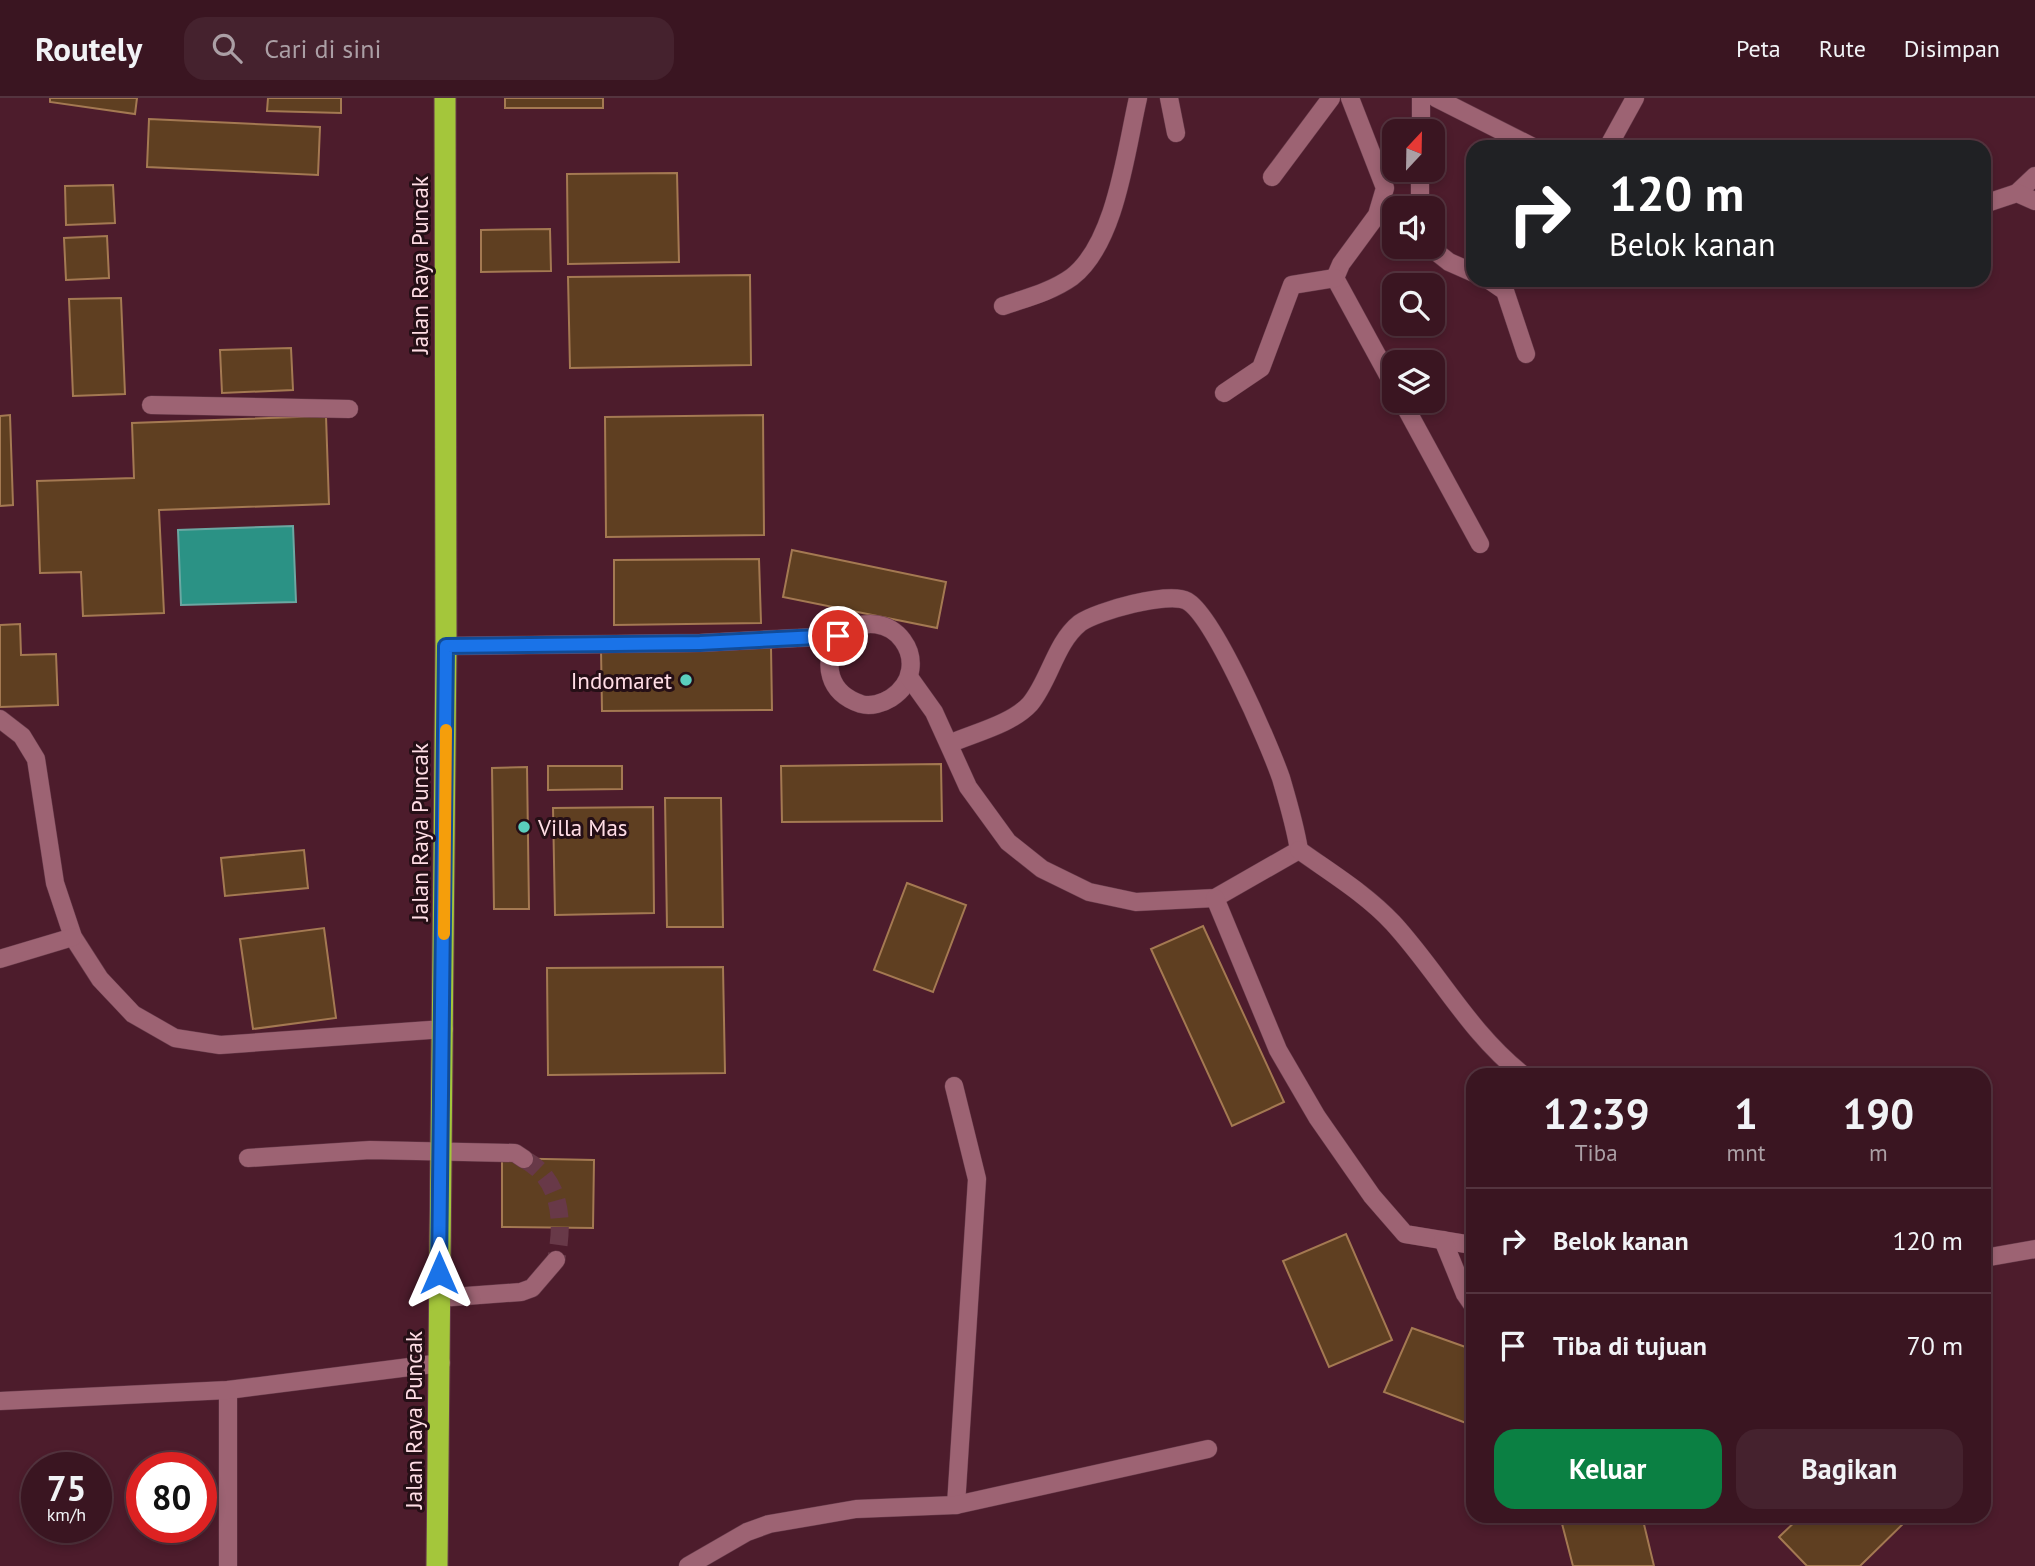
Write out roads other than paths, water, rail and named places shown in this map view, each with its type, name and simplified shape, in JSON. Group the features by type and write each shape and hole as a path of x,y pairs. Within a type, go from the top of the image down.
{"highway":[{"name":"Jalan Raya Puncak","path":"437,1566 441,1363 440,1150 444,1028 445,98"}],"street":[{"path":"1003,306 1046,292 1071,277 1090,258 1105,230 1138,98"},
{"path":"1169,98 1177,133"},
{"path":"1272,177 1331,98"},
{"path":"1335,278 1341,264 1377,215 1385,188 1350,98"},
{"path":"1421,98 1421,119"},
{"path":"1612,140 1635,98"},
{"path":"1441,99 1519,140"},
{"path":"1991,202 2017,193 2035,176"},
{"path":"2017,193 2035,201"},
{"path":"1445,259 1466,269"},
{"path":"1335,278 1382,364"},
{"path":"1223,393 1261,368 1292,285 1335,278"},
{"path":"1499,287 1505,291 1526,354"},
{"path":"151,405 349,409"},
{"path":"1409,413 1480,544"},
{"path":"949,744 1020,713 1030,703 1070,634 1081,622 1151,599 1178,597 1189,602 1206,621 1233,671 1280,775 1299,850 1371,901 1393,923 1481,1037 1515,1068"},
{"path":"867,623 890,629 907,646 911,661 909,677 899,693 884,703 866,705 848,699 835,687 828,670 829,652 838,636 851,626 867,623"},
{"path":"446,646 700,643 838,636"},
{"path":"909,677 934,712 968,787 1008,842 1042,869 1089,892 1136,902 1215,898 1299,850"},
{"path":"0,719 22,736 36,760 55,883 73,937 100,979 133,1014 164,1033 195,1042 255,1044 444,1028"},
{"path":"1215,898 1278,1050 1317,1117 1372,1196 1405,1234 1466,1241"},
{"path":"0,959 73,937"},
{"path":"954,1086 977,1179 956,1505"},
{"path":"248,1158 370,1150 440,1150 515,1153 524,1159"},
{"path":"1443,1240 1466,1295"},
{"path":"1991,1257 2035,1249"},
{"path":"439,1297 521,1292 532,1288 556,1260"},
{"path":"0,1401 228,1390 441,1363"},
{"path":"228,1390 228,1566"},
{"path":"688,1566 747,1532 769,1524 856,1508 956,1505 1208,1449"}],"tunnel":[{"path":"524,1159 537,1168 553,1190 560,1231 556,1260"}],"place":[{"name":"Indomaret","path":"686,680"},
{"name":"Villa Mas","path":"524,827"}]}
